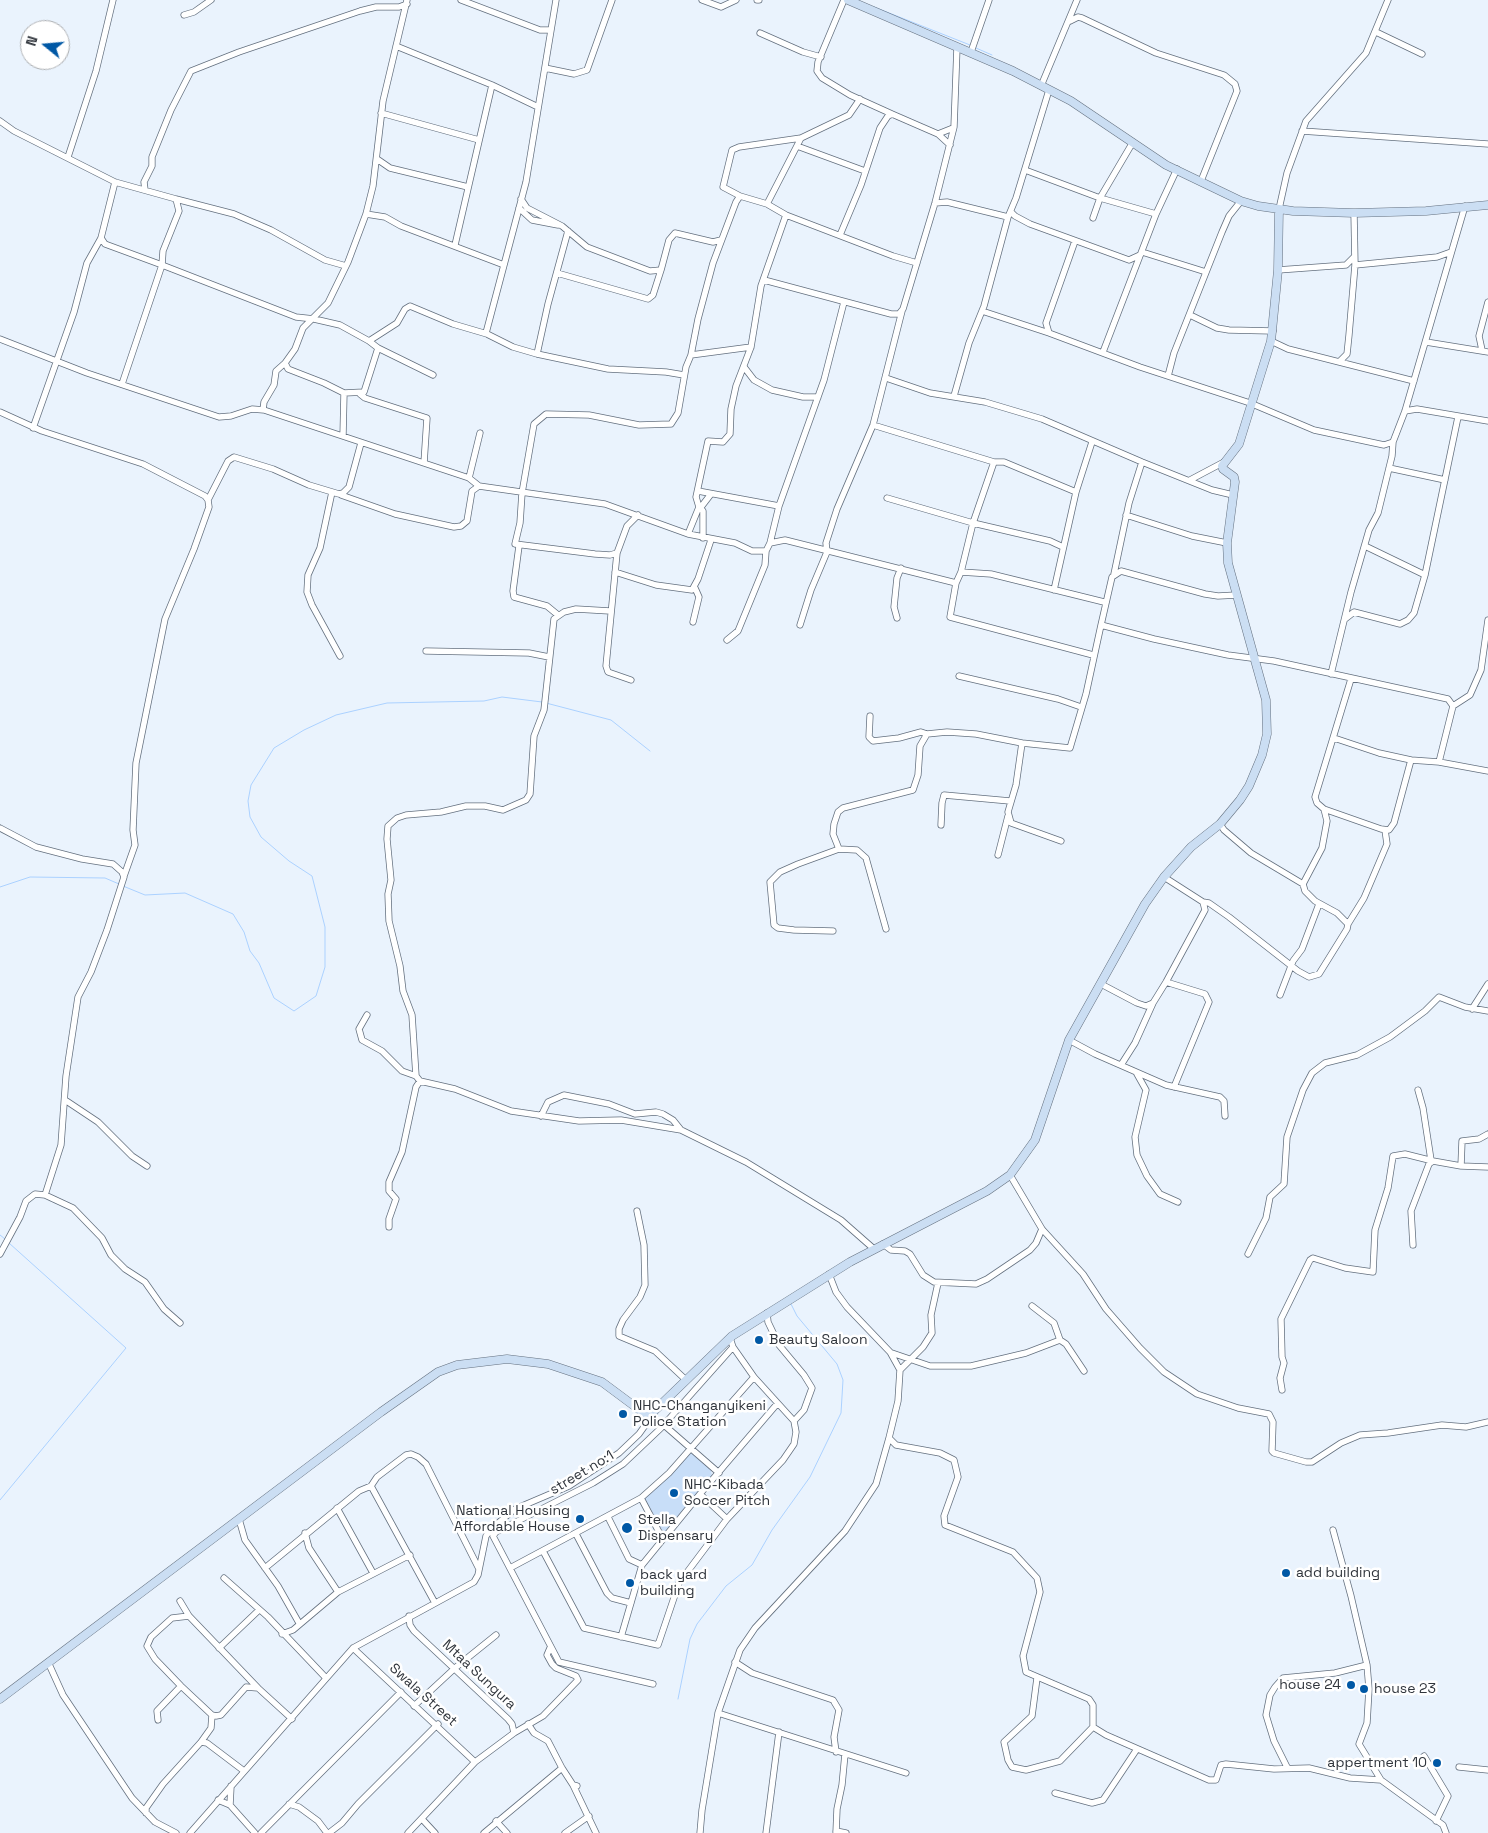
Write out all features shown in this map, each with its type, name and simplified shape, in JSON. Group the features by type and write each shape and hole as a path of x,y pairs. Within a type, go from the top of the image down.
{"street":[{"path":"68,158 96,71 113,0"},
{"path":"184,15 194,12 211,0"},
{"path":"461,0 540,30 550,30"},
{"path":"486,333 532,152 556,0"},
{"path":"545,68 574,74 587,70 612,0"},
{"path":"702,0 722,7 736,0"},
{"path":"844,0 817,66 820,75 860,99 938,134 950,145"},
{"path":"848,0 971,52 1071,101 1176,169 1241,201 1279,209 1354,213 1426,211 1488,205"},
{"path":"971,52 989,0"},
{"path":"954,396 1025,170 1045,88 1077,0"},
{"path":"1190,480 1224,462 1236,450 1273,331 1278,270 1279,209 1287,173 1306,121 1366,53 1388,0"},
{"path":"145,190 144,182 171,110 191,71 239,52 360,11 407,2 380,113 373,190 366,214 346,266 328,303 303,328 295,349 285,363 276,371 274,385 264,402 263,410"},
{"path":"1070,21 1078,16 1156,53 1224,75 1235,84 1237,91 1201,181"},
{"path":"1376,32 1422,54"},
{"path":"760,33 803,52 821,57"},
{"path":"396,46 492,85 538,107"},
{"path":"800,625 827,552 826,543 837,509 873,425 903,309 939,190 954,127 958,47"},
{"path":"455,245 492,85"},
{"path":"860,99 849,115 801,138 738,147 732,150 722,187 740,196 767,204 786,215 893,256 917,263"},
{"path":"380,113 479,140"},
{"path":"840,235 880,128 892,114"},
{"path":"0,121 14,131 115,182 234,214 271,230 325,260 346,266"},
{"path":"938,134 951,130 954,127"},
{"path":"1302,131 1488,144"},
{"path":"767,204 801,138"},
{"path":"1093,218 1100,198 1133,142"},
{"path":"797,146 865,171"},
{"path":"377,159 390,168 468,187"},
{"path":"1104,352 1156,214 1176,169"},
{"path":"1025,170 1100,198 1156,214"},
{"path":"33,428 58,361 87,263 101,238 115,182"},
{"path":"134,187 144,182"},
{"path":"939,190 947,202"},
{"path":"558,614 548,606 514,597 514,577 522,493 532,427 546,414 589,415 639,425 671,424 678,413 684,375 688,359 691,355 698,319 722,240 740,196"},
{"path":"122,384 162,265 163,251 179,210 176,199"},
{"path":"521,199 531,211 562,226 592,250 650,271 661,270"},
{"path":"1168,376 1174,353 1226,221 1241,201"},
{"path":"935,203 947,202 1010,214 1030,224 1129,260 1136,266"},
{"path":"1331,674 1365,546 1378,513 1393,442 1405,411 1465,206"},
{"path":"519,208 532,220 562,226"},
{"path":"1351,364 1347,354 1355,265 1354,213"},
{"path":"366,214 385,217 401,226 504,265"},
{"path":"703,538 704,521 698,491 708,440 722,442 730,434 731,409 736,386 751,348 758,300 786,215"},
{"path":"537,354 568,231"},
{"path":"557,273 648,300 653,295 669,240 675,233 713,242 722,240"},
{"path":"101,238 105,244 296,317 314,318 340,325 378,348 433,374"},
{"path":"1049,333 1046,323 1075,241"},
{"path":"1355,265 1437,257 1451,252"},
{"path":"905,258 920,253"},
{"path":"1129,260 1141,254 1206,272"},
{"path":"1278,270 1346,265 1354,257"},
{"path":"764,280 818,292 844,302 891,314 899,314 903,309"},
{"path":"727,640 738,630 765,565 766,551 770,544 779,506 824,380 844,302"},
{"path":"1485,351 1478,336 1488,302"},
{"path":"369,341 397,323 407,306 486,333 514,347 537,354 608,368 684,375"},
{"path":"982,311 1250,403 1314,430 1384,445 1393,442"},
{"path":"1190,315 1217,328 1273,331"},
{"path":"296,317 303,328"},
{"path":"0,339 219,417 231,416 252,409 263,410 469,478 479,486 605,504 688,534 741,545 752,551 766,551"},
{"path":"1271,341 1283,347 1414,381"},
{"path":"1426,342 1485,351"},
{"path":"360,394 366,388 378,348"},
{"path":"691,355 751,348"},
{"path":"1340,361 1347,354"},
{"path":"285,363 288,370 324,383 344,393 360,394 427,418 424,463"},
{"path":"744,367 754,380 772,390 802,397 818,397"},
{"path":"886,378 930,393 985,402 1042,419 1092,442 1212,490 1234,495"},
{"path":"343,436 344,393"},
{"path":"1405,411 1417,409 1485,420 1488,415"},
{"path":"0,412 33,428 143,464 204,496 208,500 209,506 194,550 165,619 136,763 133,830 135,845 100,950 78,997 66,1076 61,1145 45,1195"},
{"path":"1345,619 1354,612 1396,624 1408,620 1418,604 1458,417"},
{"path":"873,425 994,462 1004,462 1076,492"},
{"path":"469,478 480,433"},
{"path":"1054,590 1076,492 1092,442"},
{"path":"354,498 348,489 361,443"},
{"path":"208,500 228,461 234,457 273,469 395,514 454,527 461,526 467,521 472,491 479,486"},
{"path":"994,462 973,523 961,572 956,583 950,617 1093,655"},
{"path":"870,716 870,738 873,741 894,739 921,732 927,734 947,732 976,734 1022,743 1070,748 1086,694 1104,602 1114,574 1126,515 1142,462"},
{"path":"190,1833 353,1648 474,1582 479,1569 486,1536 492,1528 515,1509 569,1486 619,1453 639,1434 654,1413 730,1338 767,1313 829,1274 987,1191 1010,1175 1035,1140 1040,1129 1069,1040 1141,911 1164,877 1191,847 1220,824 1249,786 1262,755 1267,734 1266,700 1228,563 1227,543 1234,495 1234,478 1223,470 1224,462"},
{"path":"1389,468 1445,480"},
{"path":"336,493 348,489"},
{"path":"698,491 779,506"},
{"path":"336,493 320,548 308,575 307,592 312,605 340,656"},
{"path":"688,534 700,507 712,494"},
{"path":"887,498 973,523 1050,541 1063,547"},
{"path":"630,521 631,512"},
{"path":"631,680 608,672 606,666 617,552 622,535 630,521 638,515"},
{"path":"1126,515 1192,536 1227,543"},
{"path":"693,622 699,597 695,588 711,540"},
{"path":"770,544 785,540 956,583"},
{"path":"517,545 595,554 610,555 617,552"},
{"path":"1365,546 1425,575"},
{"path":"897,618 894,607 901,568"},
{"path":"1114,574 1121,571 1218,596 1237,594"},
{"path":"615,572 632,579 677,589 688,590 695,588"},
{"path":"961,572 991,574 1104,602"},
{"path":"389,1227 389,1219 396,1199 389,1191 389,1182 402,1152 418,1078 412,1015 403,991 400,966 389,920 388,894 391,880 386,839 388,826 397,818 406,815 441,812 466,806 485,806 503,810 528,799 531,784 534,736 544,710 554,619 558,614 583,608 610,611"},
{"path":"1453,706 1464,701 1470,694 1481,670 1488,620"},
{"path":"1101,625 1148,638 1228,655 1255,658 1448,699 1453,706 1439,762"},
{"path":"426,651 529,653 549,657"},
{"path":"959,676 1058,699 1082,707"},
{"path":"1351,679 1315,797 1317,803 1324,809 1389,830 1394,823 1411,760"},
{"path":"839,849 833,834 838,812 843,808 865,801 913,790 918,776 920,746 927,734"},
{"path":"1334,738 1369,750 1411,760 1439,762 1488,771"},
{"path":"998,855 1010,801 1016,785 1022,743"},
{"path":"941,825 944,795 1010,801"},
{"path":"1303,884 1322,848 1327,821 1324,809"},
{"path":"1008,816 1011,823 1061,841"},
{"path":"1220,824 1224,830 1251,853 1303,884 1305,891 1319,904 1334,912 1348,924"},
{"path":"0,828 49,852 117,866 124,877"},
{"path":"1164,877 1203,902 1216,908 1292,966 1309,976 1319,974 1364,898 1387,844 1385,830"},
{"path":"833,930 794,930 778,928 774,925 770,882 780,872 839,849 857,850 866,858 871,870 886,929"},
{"path":"1121,1065 1135,1043 1153,1003 1203,916 1205,910 1203,902"},
{"path":"1280,995 1292,966 1302,949 1319,904"},
{"path":"1166,982 1206,994 1209,1002 1174,1087"},
{"path":"1100,984 1142,1005 1153,1003"},
{"path":"1472,1009 1488,984"},
{"path":"1248,1254 1266,1218 1270,1197 1284,1184 1287,1137 1303,1090 1312,1073 1325,1063 1357,1055 1382,1041 1425,1011 1440,997 1472,1009 1488,1011"},
{"path":"367,1015 359,1029 362,1040 382,1050 402,1071 511,1111 586,1121 617,1120 681,1130 746,1162 835,1216 874,1249"},
{"path":"1069,1040 1137,1074 1174,1087 1220,1097 1224,1102 1225,1116"},
{"path":"1137,1074 1146,1090 1135,1137 1137,1156 1147,1176 1160,1194 1178,1202"},
{"path":"1413,1246 1412,1207 1432,1160 1425,1116 1418,1090"},
{"path":"541,1116 548,1102 564,1095 579,1100 609,1104 636,1114 656,1112 673,1120 681,1130"},
{"path":"65,1100 98,1122 132,1156 148,1166"},
{"path":"1461,1166 1462,1141 1479,1139 1488,1134"},
{"path":"1282,1390 1280,1378 1284,1362 1280,1321 1284,1309 1310,1260 1314,1258 1344,1268 1373,1272 1375,1230 1388,1188 1393,1156 1405,1154 1461,1166 1488,1167"},
{"path":"1010,1175 1042,1229 1083,1274 1106,1309 1140,1348 1164,1372 1197,1394 1238,1408 1269,1414 1273,1422 1272,1451 1274,1453 1312,1462 1341,1443 1360,1435 1442,1425 1466,1427 1488,1422"},
{"path":"0,1254 20,1217 26,1201 35,1194 45,1195 73,1208 102,1238 111,1255 125,1269 145,1282 164,1310 180,1323"},
{"path":"637,1211 644,1245 645,1285 640,1297 623,1320 619,1329 619,1336 655,1351 686,1380"},
{"path":"883,1244 891,1250 905,1251 923,1275 938,1283 976,1284 987,1279 1030,1250 1036,1243 1042,1229"},
{"path":"700,1833 718,1713 740,1650 756,1628 841,1538 853,1517 867,1500 880,1475 898,1401 900,1370 890,1352 836,1292 829,1274"},
{"path":"900,1370 908,1360 923,1348 932,1333 930,1315 938,1283"},
{"path":"1032,1306 1054,1323 1060,1340 1066,1344 1084,1371"},
{"path":"767,1313 768,1322 779,1345 804,1375 812,1388 804,1410 794,1421"},
{"path":"543,1551 584,1628 658,1646 679,1582 726,1519 790,1450 796,1436 794,1421 754,1377 733,1347 730,1338"},
{"path":"890,1352 908,1360 930,1366 971,1366 1026,1353 1060,1340"},
{"name":"street no:1","path":"653,1684 559,1662 494,1540 493,1534 605,1476 641,1448 664,1425 733,1347"},
{"path":"0,1699 424,1380 458,1365 507,1359 548,1364 602,1382 645,1414 654,1413"},
{"path":"510,1568 641,1498 691,1449 754,1377"},
{"path":"621,1637 642,1565 777,1404"},
{"path":"664,1425 719,1473"},
{"path":"889,1438 896,1445 940,1453 954,1460 958,1477 944,1516 945,1525 1013,1552 1037,1578 1040,1592 1023,1656 1024,1670 1036,1678 1089,1700 1093,1705 1094,1727 1060,1761 1026,1770 1012,1767 1006,1754 1004,1742 1032,1716 1036,1678"},
{"path":"265,1568 306,1532 359,1491 371,1486 377,1478 406,1455 411,1454 426,1464 479,1569"},
{"path":"371,1486 435,1603"},
{"path":"700,1494 726,1519"},
{"path":"641,1498 659,1532 664,1537"},
{"path":"338,1508 373,1573"},
{"path":"608,1517 630,1559 642,1565"},
{"path":"239,1519 245,1540 278,1586 298,1623"},
{"path":"1333,1530 1349,1586 1367,1665 1369,1689 1367,1723 1359,1744 1381,1780 1443,1825 1446,1833"},
{"path":"306,1532 309,1548 338,1592"},
{"path":"576,1534 607,1594 612,1598 631,1603"},
{"path":"282,1634 292,1630 298,1623 338,1592 410,1555"},
{"path":"224,1578 259,1610 326,1678"},
{"path":"180,1601 189,1616 219,1648 292,1719"},
{"path":"219,1648 259,1610"},
{"path":"189,1616 172,1618 147,1644 155,1659 181,1686 212,1715 221,1715"},
{"name":"Mtaa Sungura","path":"408,1833 475,1762 514,1733 512,1724 508,1719 414,1631 410,1625 409,1616"},
{"path":"292,1630 292,1643"},
{"path":"414,1706 454,1668 496,1635"},
{"name":"Swala Street","path":"353,1648 414,1706 438,1724 475,1762"},
{"path":"514,1733 543,1716 578,1680 576,1676 556,1668 552,1664 547,1655 550,1648"},
{"path":"48,1662 63,1695 127,1791 146,1813 164,1828 176,1833"},
{"path":"735,1662 752,1673 833,1700 839,1710 834,1736 836,1752"},
{"path":"1288,1767 1274,1741 1266,1715 1270,1696 1275,1687 1283,1678 1334,1673 1367,1665"},
{"path":"158,1720 156,1711 181,1686"},
{"path":"146,1813 146,1808 163,1784 204,1743 210,1728 246,1687 258,1688"},
{"path":"261,1833 401,1692"},
{"path":"718,1713 906,1773"},
{"path":"210,1728 212,1715"},
{"path":"289,1804 299,1807 318,1821 328,1833 342,1823 358,1804 438,1724"},
{"path":"528,1724 534,1733 548,1741 562,1768 575,1785 596,1833"},
{"path":"1094,1727 1137,1749 1213,1782 1218,1776 1221,1766 1226,1764 1274,1769 1288,1767 1322,1770 1359,1780 1381,1780"},
{"path":"766,1833 779,1732"},
{"path":"204,1743 244,1771"},
{"path":"1055,1793 1092,1803 1103,1800 1111,1792 1137,1749"},
{"path":"845,1754 836,1832 846,1833"},
{"path":"1424,1756 1448,1796 1436,1821"},
{"path":"1459,1767 1488,1770"},
{"path":"484,1833 496,1821 562,1768"},
{"path":"230,1805 231,1786"},
{"path":"218,1800 230,1805 255,1833"},
{"path":"565,1833 589,1816"},
{"path":"422,1819 435,1833"},
{"path":"496,1821 507,1833"}],"shaded area":[{"name":"NHC-Kibada Soccer Pitch","path":"690,1453 695,1455 711,1470 712,1476 664,1533 644,1498"}],"waterway":[{"path":"874,7 970,45"},
{"path":"976,48 992,55"},
{"path":"123,886 145,895 185,893 233,914 244,932 250,951 259,963 274,998 294,1011 316,996 325,967 325,927 312,876 289,861 261,837 250,817 248,801 251,785 274,748 304,730 336,715 387,703 484,701 502,697 542,702"},
{"path":"546,703 611,720 650,751"},
{"path":"0,887 30,877 105,878 119,884"},
{"path":"0,1235 5,1239"},
{"path":"0,1500 126,1348 9,1243"},
{"path":"678,1699 690,1639 697,1624 726,1586 752,1565 772,1530 810,1477 841,1413 843,1380 837,1364 797,1316 791,1304"}],"place":[{"name":"Beauty Saloon","path":"759,1340"},
{"name":"NHC-Changanyikeni Police Station","path":"623,1414"},
{"name":"NHC-Kibada Soccer Pitch","path":"674,1493"},
{"name":"National Housing Affordable House","path":"580,1519"},
{"name":"Stella Dispensary","path":"627,1528"},
{"name":"add building","path":"1286,1573"},
{"name":"back yard building","path":"630,1583"},
{"name":"house 24","path":"1351,1685"},
{"name":"house 23","path":"1364,1689"},
{"name":"appertment 10","path":"1437,1763"}]}
